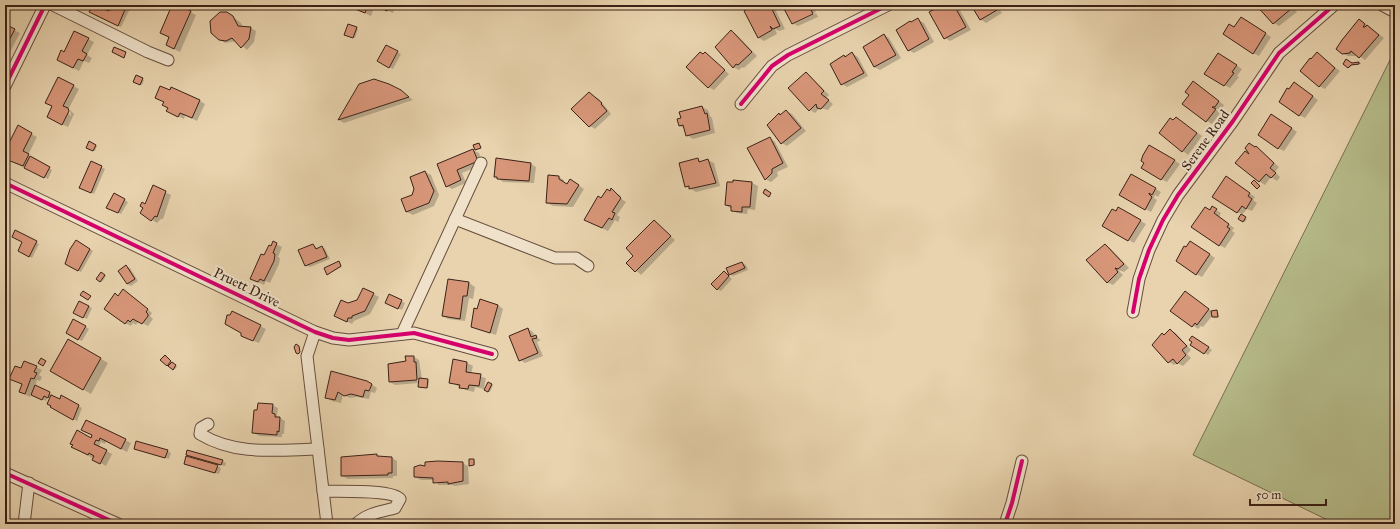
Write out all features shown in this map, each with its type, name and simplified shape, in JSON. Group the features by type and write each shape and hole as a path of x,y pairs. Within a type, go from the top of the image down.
{"street":[{"path":"5,86 45,5"},
{"path":"53,5 148,52 168,60"},
{"path":"741,104 772,66 788,56 888,5"},
{"name":"Serene Road","path":"1133,312 1139,279 1149,250 1163,220 1178,195 1233,121 1279,53 1334,5"},
{"path":"1382,5 1395,12"},
{"path":"402,334 481,163"},
{"name":"Pruett Drive","path":"5,183 315,332 333,338 349,340 414,333 492,354"},
{"path":"455,219 555,258 576,258 588,266"},
{"path":"315,332 307,356 327,524"},
{"path":"208,424 201,428 200,434 226,446 255,451 318,449"},
{"path":"1005,524 1012,503 1022,460"},
{"path":"5,473 118,524"},
{"path":"24,524 29,484"},
{"path":"323,491 386,494 397,496 400,499 395,508 375,512 364,517 356,524"}],"green space":[{"path":"1395,50 1395,524 1336,524 1193,455"}],"building":[{"path":"93,5 109,11 115,7 118,8 119,5 127,5 118,26 89,12"},
{"path":"172,5 179,5 191,11 174,49 166,45 169,37 160,33"},
{"path":"357,5 368,5 365,13 355,9"},
{"path":"375,5 389,5 387,11"},
{"path":"754,5 770,5 780,26 773,29 770,26 772,30 758,38 744,11"},
{"path":"782,5 809,5 813,14 792,24"},
{"path":"943,5 945,9 947,8 945,5 954,5 966,27 944,39 929,12"},
{"path":"971,5 997,5 995,6 997,10 980,20"},
{"path":"1256,5 1289,5 1292,8 1273,24"},
{"path":"220,12 227,12 233,16 238,26 251,27 249,39 241,48 232,38 226,41 219,40 211,33 210,21"},
{"path":"1241,17 1266,33 1253,54 1223,34 1229,24 1234,27"},
{"path":"918,18 929,39 908,51 896,30"},
{"path":"1359,19 1365,24 1363,27 1367,25 1379,35 1359,58 1351,51 1350,53 1342,54 1336,49"},
{"path":"348,24 357,27 353,38 344,35"},
{"path":"7,25 15,29 5,48 5,30"},
{"path":"731,30 752,52 733,68 715,47"},
{"path":"74,31 89,38 82,51 87,54 83,61 78,59 73,68 57,60 61,50 64,52"},
{"path":"884,34 896,55 874,67 863,47"},
{"path":"386,45 398,51 389,68 377,61"},
{"path":"114,47 126,52 124,58 112,52"},
{"path":"700,52 703,54 705,52 725,70 708,88 686,67"},
{"path":"852,52 864,73 841,85 830,64"},
{"path":"1317,52 1335,68 1319,87 1300,71 1310,58 1311,59"},
{"path":"1218,53 1237,65 1232,72 1234,73 1224,86 1204,74"},
{"path":"1346,59 1352,63 1359,62 1359,64 1351,65 1348,68 1343,64"},
{"path":"806,72 824,91 821,94 829,100 821,109 817,108 816,104 809,111 788,88"},
{"path":"136,75 143,78 140,85 133,82"},
{"path":"58,77 74,85 63,106 68,108 69,111 62,125 47,117 52,106 45,103"},
{"path":"374,79 401,90 409,97 338,120 359,84"},
{"path":"1193,81 1219,101 1215,107 1212,107 1216,109 1206,122 1182,104 1189,95 1185,92"},
{"path":"1294,82 1313,96 1299,116 1279,102 1287,88 1289,89"},
{"path":"160,86 170,90 171,87 200,100 192,118 180,113 178,117 166,111 168,108 162,105 164,102 155,98"},
{"path":"589,92 602,103 601,104 607,111 589,127 571,109"},
{"path":"702,106 705,114 707,113 710,130 686,136 683,125 679,126 677,119 681,118 679,112"},
{"path":"786,110 801,128 781,144 767,125 779,113 780,115"},
{"path":"1271,114 1292,128 1278,149 1258,135"},
{"path":"1176,117 1197,133 1182,152 1159,133 1170,118 1173,120"},
{"path":"18,125 32,133 23,151 29,154 23,166 5,159 5,151"},
{"path":"770,137 783,163 772,169 772,173 765,180 747,148"},
{"path":"89,141 96,145 93,151 86,148"},
{"path":"479,143 481,148 475,150 473,145"},
{"path":"1249,143 1255,147 1256,146 1274,163 1270,168 1276,173 1271,178 1266,174 1259,182 1235,163 1245,151 1249,154 1245,148"},
{"path":"1149,145 1175,160 1161,180 1141,168 1144,163 1141,161 1143,155"},
{"path":"473,149 478,161 457,170 461,180 446,187 437,164"},
{"path":"30,156 50,167 44,178 24,168"},
{"path":"496,158 531,163 529,181 497,179 497,177 494,177"},
{"path":"698,158 699,162 708,159 716,183 689,189 689,186 685,187 679,163"},
{"path":"91,161 102,166 91,193 79,188"},
{"path":"425,171 434,191 429,203 406,212 401,199 412,195 414,189 410,177"},
{"path":"1131,174 1156,188 1152,195 1149,193 1152,197 1145,210 1119,195"},
{"path":"548,175 559,176 559,179 567,184 570,179 579,185 567,204 546,203"},
{"path":"1226,176 1250,193 1248,196 1252,199 1246,209 1242,206 1237,213 1212,197"},
{"path":"733,180 752,182 750,207 742,207 742,212 731,211 731,206 725,205 727,182 733,182"},
{"path":"1254,180 1260,186 1257,189 1251,183"},
{"path":"153,185 166,191 157,217 155,216 151,221 140,213 143,208 140,206 142,202 145,204"},
{"path":"611,188 621,198 612,212 615,213 612,220 609,218 602,228 584,220 598,196 601,198 607,189 610,191"},
{"path":"765,189 771,193 769,197 763,193"},
{"path":"114,193 125,199 118,213 106,208"},
{"path":"1212,206 1217,209 1214,213 1229,224 1227,227 1230,229 1219,246 1191,227 1205,207 1210,210"},
{"path":"1118,207 1141,220 1128,241 1102,226 1112,209 1116,211"},
{"path":"1241,214 1246,217 1243,222 1238,219"},
{"path":"654,220 671,236 635,272 626,263 633,256 626,248"},
{"path":"15,230 37,241 29,257 18,251 22,242 12,237"},
{"path":"76,240 90,249 78,271 65,264 70,249"},
{"path":"273,241 277,243 273,253 275,254 274,261 264,281 260,279 258,282 250,279 261,254 264,255 269,245 271,246"},
{"path":"1190,241 1210,254 1196,275 1176,261 1184,246 1186,247"},
{"path":"313,244 316,249 322,246 327,257 305,266 298,250"},
{"path":"1105,244 1124,264 1118,269 1115,268 1118,272 1107,283 1086,260"},
{"path":"339,261 341,266 327,275 324,268"},
{"path":"742,262 745,268 729,275 726,268"},
{"path":"126,265 135,279 127,284 118,271"},
{"path":"724,271 729,276 717,290 711,284"},
{"path":"101,272 105,275 100,282 96,279"},
{"path":"448,279 469,282 467,296 463,296 460,319 442,316"},
{"path":"363,288 374,293 365,311 352,316 352,318 348,318 347,322 334,316 341,300 348,303 357,300"},
{"path":"123,289 148,309 146,312 148,316 142,324 133,319 130,322 128,320 125,324 104,309 115,293 118,296"},
{"path":"83,291 91,296 88,300 80,295"},
{"path":"1185,291 1209,309 1197,325 1195,323 1192,327 1170,311"},
{"path":"389,294 402,300 398,309 385,303"},
{"path":"480,299 498,305 490,333 471,327 474,308 477,309"},
{"path":"79,301 89,306 83,318 73,313"},
{"path":"1217,310 1218,317 1212,317 1211,311"},
{"path":"232,311 261,325 253,341 241,336 241,333 225,324 227,315 230,315"},
{"path":"73,319 86,326 78,340 66,333"},
{"path":"528,328 531,337 536,335 537,338 532,339 538,353 519,361 509,336"},
{"path":"1170,329 1187,346 1182,350 1186,355 1177,364 1173,359 1168,363 1152,345 1162,333 1164,335"},
{"path":"1192,336 1209,347 1204,354 1190,345 1192,342 1189,340"},
{"path":"68,339 101,358 83,390 50,371"},
{"path":"296,344 299,346 300,352 298,354 296,353 294,347"},
{"path":"165,355 171,361 167,366 160,360"},
{"path":"405,356 414,356 414,362 416,362 417,380 389,382 388,364 406,361"},
{"path":"41,358 46,361 43,366 38,363"},
{"path":"453,359 467,362 466,372 481,374 479,386 469,385 468,389 459,388 460,385 449,383"},
{"path":"24,361 37,366 34,372 37,373 34,379 31,378 25,394 19,392 22,384 9,379 15,366 21,368"},
{"path":"172,362 176,365 173,370 168,366"},
{"path":"331,371 367,381 372,384 369,391 365,390 363,397 351,394 344,396 338,392 335,400 325,398"},
{"path":"419,378 428,379 427,388 418,387"},
{"path":"488,382 492,384 488,392 484,390"},
{"path":"35,385 50,392 48,398 44,396 42,400 31,395"},
{"path":"51,395 60,399 61,395 79,405 73,420 47,404"},
{"path":"258,403 273,404 272,413 275,414 275,417 280,417 279,432 277,431 277,435 252,433 254,410 257,410"},
{"path":"86,420 126,439 121,449 100,438 99,441 96,440 94,444 107,450 100,464 92,460 94,456 89,453 88,455 71,447 73,445 70,444 77,430 91,438 92,435 81,430"},
{"path":"136,441 168,450 165,458 134,449"},
{"path":"187,450 223,460 221,465 186,455"},
{"path":"377,454 377,456 392,457 392,473 388,473 388,475 341,476 341,457"},
{"path":"186,456 218,465 215,473 184,464"},
{"path":"469,459 474,459 474,465 469,466"},
{"path":"425,462 463,462 463,481 448,484 448,482 433,483 433,478 414,477 414,467 420,465 425,466"}],"cycle path":[{"path":"5,86 45,5"},
{"path":"741,104 772,66 788,55 888,5"},
{"path":"1133,312 1139,279 1149,250 1163,220 1178,195 1233,121 1279,53 1334,5"},
{"path":"5,183 315,332 333,338 349,340 414,333 492,354"},
{"path":"1005,524 1012,503 1022,461"},
{"path":"5,473 118,524"}]}
